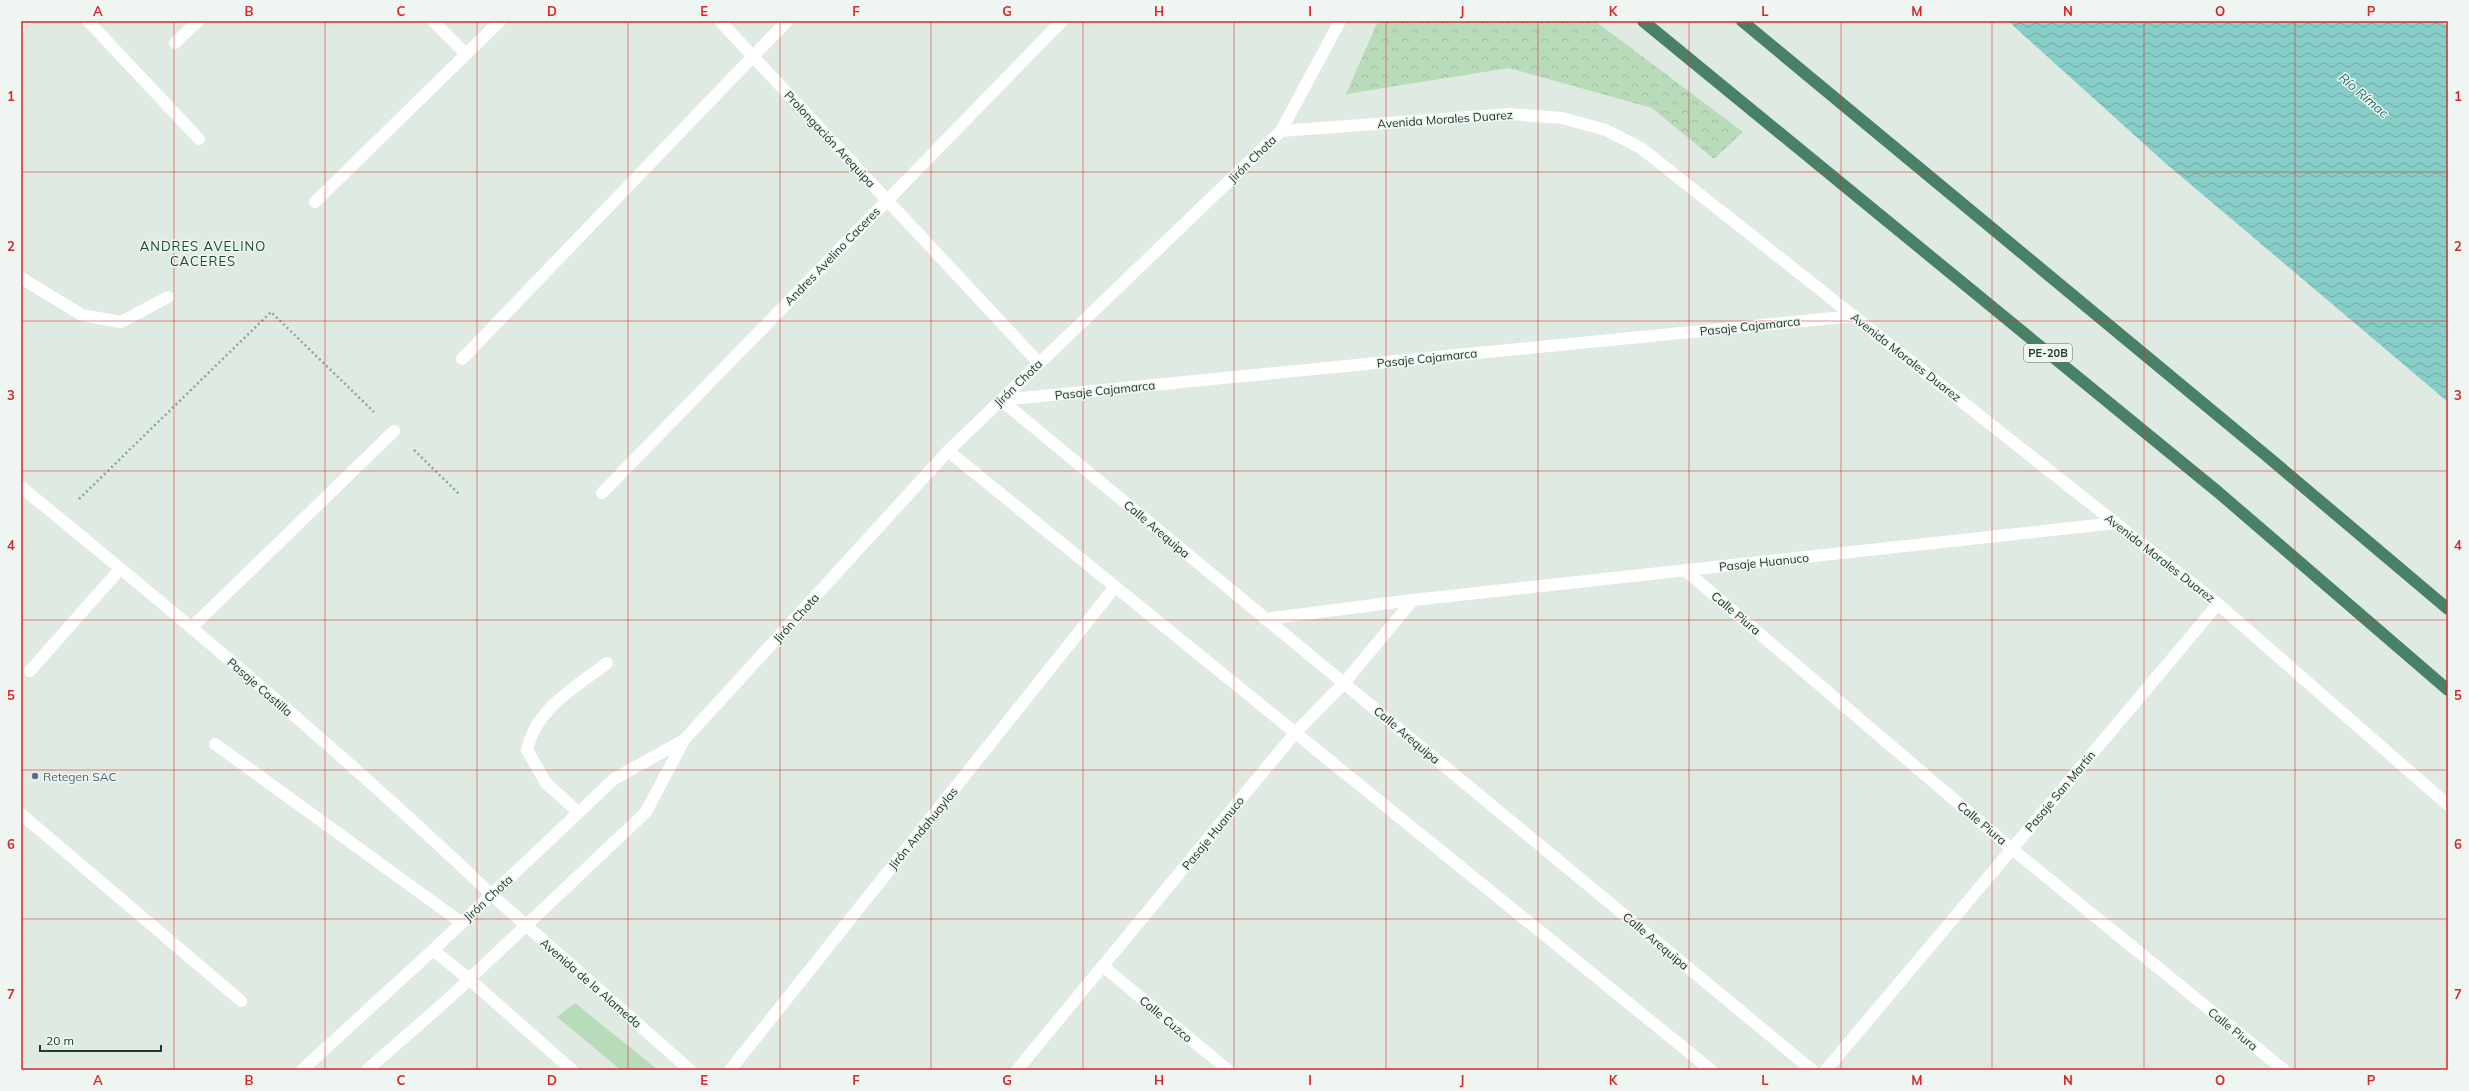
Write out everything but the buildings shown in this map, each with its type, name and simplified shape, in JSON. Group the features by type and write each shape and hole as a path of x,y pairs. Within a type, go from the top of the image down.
{"highway":[{"name":"PE-20B","path":"1643,21 2218,492 2448,690"},
{"path":"1742,21 2256,447 2448,609"}],"street":[{"path":"88,21 199,139"},
{"path":"175,43 198,21"},
{"path":"433,21 465,53"},
{"path":"314,202 465,53 500,21"},
{"name":"Prolongación Arequipa","path":"720,21 1039,363"},
{"path":"462,359 752,55 787,21"},
{"name":"Andres Avelino Caceres","path":"602,493 1062,21"},
{"name":"Jirón Chota","path":"368,1070 469,979 646,812 684,740 948,451 1281,131 1340,21"},
{"name":"Avenida Morales Duarez","path":"1281,131 1509,114 1562,118 1606,130 1641,148 2218,604 2448,805"},
{"path":"21,278 82,315 121,322 168,297"},
{"name":"Pasaje Cajamarca","path":"1001,400 1854,316"},
{"name":"Calle Arequipa","path":"1001,400 1812,1070"},
{"path":"192,628 394,432"},
{"path":"948,451 1711,1070"},
{"name":"Pasaje Castilla","path":"21,486 192,628 431,837 492,895"},
{"name":"Pasaje Huanuco","path":"1265,618 1413,600 2116,523"},
{"path":"30,671 120,569"},
{"name":"Calle Piura","path":"1686,571 2012,849 2284,1070"},
{"name":"Jirón Andahuaylas","path":"730,1070 1115,587"},
{"name":"Pasaje Huanuco","path":"1017,1070 1104,967 1295,732 1344,682 1413,600"},
{"name":"Pasaje San Martin","path":"1826,1070 2218,604"},
{"path":"578,812 546,783 527,750 530,734 546,710 607,663"},
{"name":"Jirón Chota","path":"302,1070 462,923 614,779 684,740"},
{"path":"215,744 462,923"},
{"path":"21,814 241,1001"},
{"name":"Avenida de la Alameda","path":"492,895 525,926 690,1070"},
{"path":"433,950 469,979 572,1070"},
{"name":"Calle Cuzco","path":"1104,967 1228,1070"}],"path":[{"path":"60,518 271,312 459,494"}],"green space":[{"path":"1378,21 1595,21 1743,132 1714,159 1652,108 1509,68 1346,94"},
{"path":"575,1003 658,1070 621,1070 557,1017"}],"water":[{"name":"Río Rímac","path":"2008,21 2442,21 2448,27 2448,402 2163,161"}],"place":[{"name":"Retegen SAC","path":"35,776"}],"district":[{"name":"ANDRES AVELINO CACERES","path":"203,254"}]}
